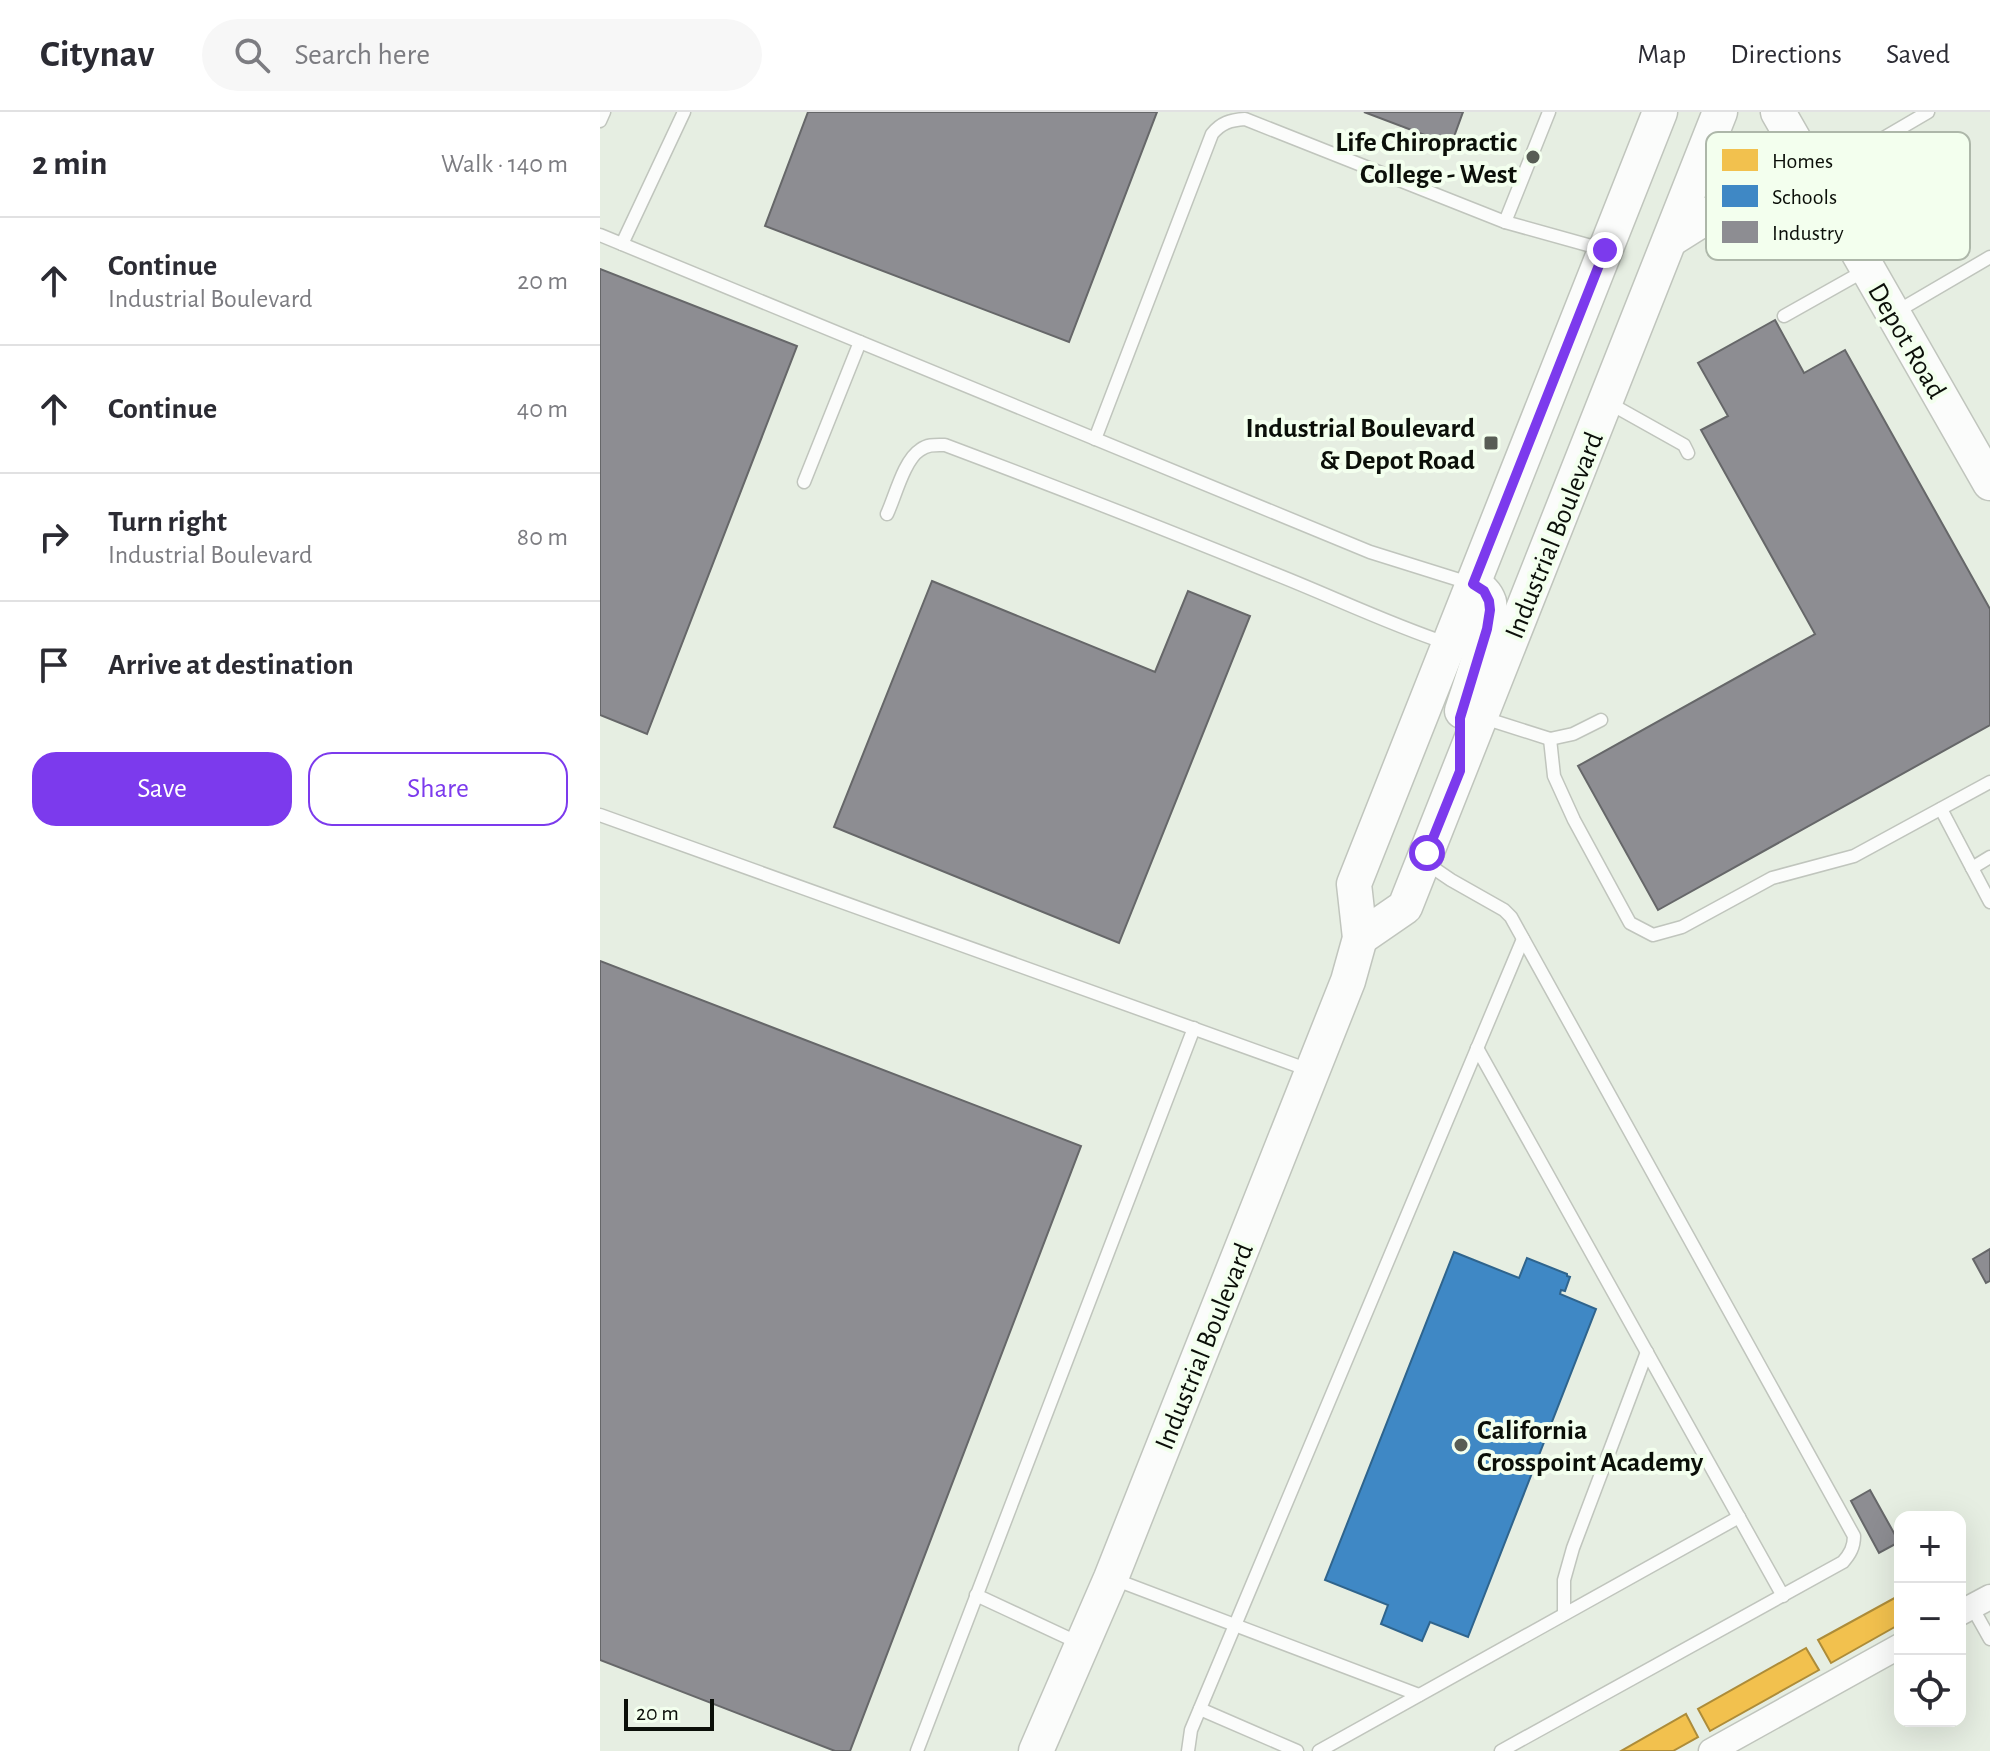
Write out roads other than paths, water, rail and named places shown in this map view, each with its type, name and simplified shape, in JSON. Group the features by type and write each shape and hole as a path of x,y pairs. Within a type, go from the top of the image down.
{"main road":[{"name":"Industrial Boulevard","path":"1036,1751 1111,1578 1348,981 1360,938 1354,884 1660,112"},
{"name":"Industrial Boulevard","path":"1712,132 1720,112"},
{"name":"Depot Road","path":"1778,112 1789,132"},
{"name":"Industrial Boulevard","path":"1360,938 1405,907 1706,148"},
{"path":"1671,239 1706,217"},
{"name":"Depot Road","path":"1862,260 1982,464"},
{"path":"1460,771 1460,718 1490,610 1484,591 1473,584"}],"street":[{"path":"1711,1751 1894,1649"}],"lane":[{"path":"600,121 604,112"},
{"path":"622,244 684,112"},
{"path":"1505,222 1549,112"},
{"path":"1894,132 1928,112"},
{"path":"1095,439 1212,134 1219,125 1245,119 1505,222 1605,250"},
{"path":"600,235 1370,552 1473,584"},
{"path":"1892,314 1990,257"},
{"path":"1784,316 1867,269"},
{"path":"804,482 860,342"},
{"path":"1606,402 1684,445 1688,453"},
{"path":"887,514 910,459 929,445 945,445 1114,509 1449,644"},
{"path":"1481,717 1550,739 1573,734 1601,720"},
{"path":"1550,739 1554,776 1574,820 1630,923 1653,935 1682,927 1772,878 1854,856 1990,782"},
{"path":"1941,809 1990,902"},
{"path":"600,815 1312,1071"},
{"path":"1972,868 1990,857"},
{"path":"1424,861 1511,917 1854,1536 1854,1545 1843,1562 1501,1751"},
{"path":"1188,1751 1191,1730 1523,939"},
{"path":"917,1751 1194,1028"},
{"path":"1477,1048 1783,1596"},
{"path":"1564,1614 1564,1580 1573,1548 1647,1352"},
{"path":"1319,1751 1739,1517"},
{"path":"1111,1578 1419,1695"},
{"path":"976,1595 1082,1645"},
{"path":"1974,1605 1990,1639"},
{"path":"1200,1709 1297,1751"}],"place":[{"name":"Life Chiropractic College - West","path":"1533,157"},
{"name":"Industrial Boulevard & Depot Road","path":"1491,443"},
{"name":"California Crosspoint Academy","path":"1461,1445"}]}
